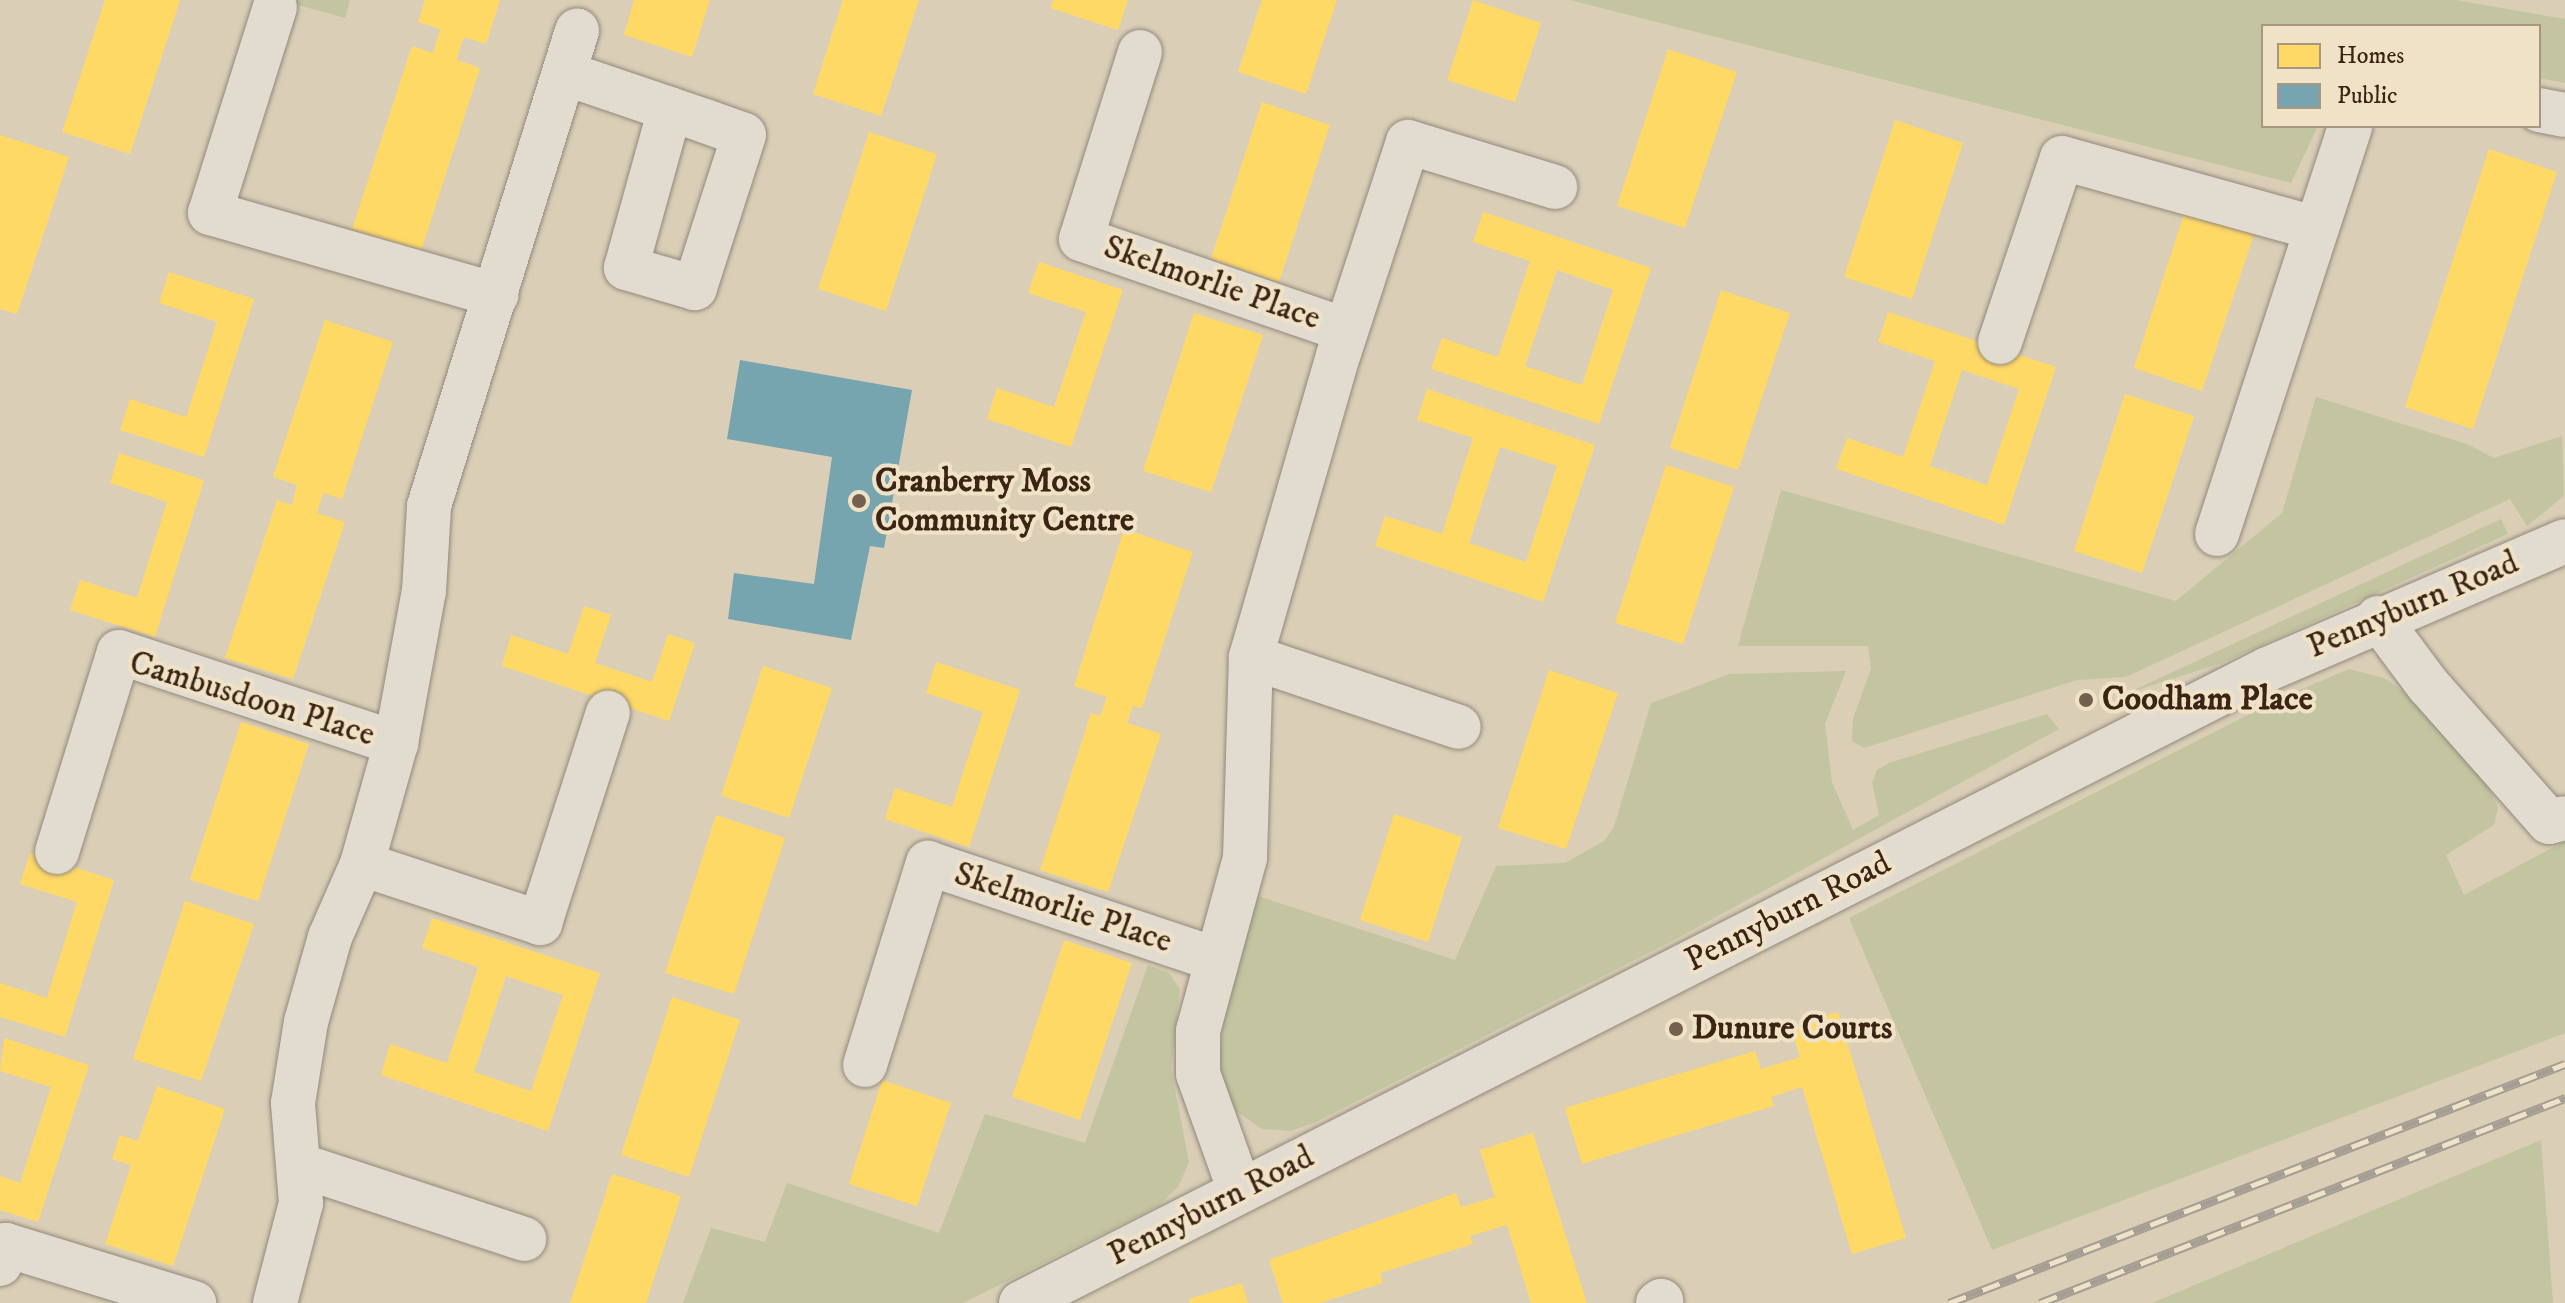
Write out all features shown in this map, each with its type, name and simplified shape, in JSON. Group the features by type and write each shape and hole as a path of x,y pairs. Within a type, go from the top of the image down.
{"street":[{"path":"275,7 210,213 496,295"},
{"name":"Cambusdoon Place","path":"275,1303 296,1239 302,1166 293,1103 296,1064 330,937 362,864 396,743 424,591 429,506 577,30"},
{"name":"Skelmorlie Place","path":"1140,52 1081,239 1346,330"},
{"path":"564,73 670,109"},
{"path":"2541,110 2565,115"},
{"path":"2217,534 2349,128"},
{"name":"Skelmorlie Place","path":"1240,1191 1198,1074 1198,1031 1247,836 1251,657 1346,330 1408,142 1555,187"},
{"path":"2000,342 2062,158 2315,228"},
{"name":"Pennyburn Road","path":"1021,1303 2268,669 2378,618 2565,541"},
{"path":"2378,618 2428,685 2549,822 2565,818"},
{"name":"Cambusdoon Place","path":"57,852 119,652 396,743"},
{"path":"1251,657 1459,727"},
{"path":"362,864 540,923 608,713"},
{"name":"Skelmorlie Place","path":"865,1065 928,863 1215,959"},
{"path":"302,1166 524,1239"},
{"path":"0,1264 6,1245 194,1303"}],"green space":[{"path":"280,0 350,0 345,18"},
{"path":"1570,0 2456,0 2565,19 2565,83 2541,78 2541,24 2261,24 2261,128 2317,128 2291,183"},
{"path":"2316,397 2467,444 2494,458 2562,436 2564,496 2527,526 2510,499 2126,677 2077,680 1864,748 1852,741 1853,718 1871,669 1868,646 1738,646 1781,490 2176,601 2282,513"},
{"path":"2501,519 2508,534 2222,663 2128,693"},
{"path":"2349,669 2384,678 2403,691 2483,776 2498,807 2494,825 2446,855 2464,895 2565,841 2565,1033 1992,1250 1849,918 2283,697"},
{"path":"1846,671 1825,724 1832,782 1853,830 1879,815 1872,783 1877,770 1889,763 2047,714 2059,729 1676,939 1316,1122 1291,1131 1262,1129 1236,1111 1221,1083 1220,1048 1226,1006 1258,896 1455,960 1496,866 1565,863 1604,841 1614,827 1651,703 1730,674"},
{"path":"1148,965 1169,973 1180,989 1171,1069 1189,1162 1178,1187 1158,1206 963,1303 683,1303 711,1228 765,1242 787,1183 939,1233 985,1114 1085,1143"},
{"path":"2541,1140 2553,1303 2152,1303"}],"building: Homes":[{"path":"105,0 180,0 130,154 62,132"},
{"path":"425,0 500,0 486,44 464,37 460,48 457,60 480,68 421,251 352,229 412,46 433,53 440,29 418,22"},
{"path":"634,0 710,0 692,57 624,35"},
{"path":"843,0 919,0 881,116 813,94"},
{"path":"1053,0 1128,0 1118,30 1050,8"},
{"path":"1262,0 1337,0 1306,94 1238,72"},
{"path":"1473,0 1541,23 1515,102 1447,80"},
{"path":"1668,49 1737,72 1685,228 1617,206"},
{"path":"1262,102 1330,125 1279,282 1211,259"},
{"path":"1895,120 1963,143 1912,299 1844,277"},
{"path":"869,132 937,154 886,311 818,289"},
{"path":"0,135 69,157 17,314 0,309"},
{"path":"2489,149 2557,172 2473,429 2405,407"},
{"path":"2185,211 2254,234 2202,391 2134,368"},
{"path":"1483,212 1651,268 1599,424 1431,369 1442,338 1498,357 1530,261 1473,242","holes":["1557,270 1613,290 1582,385 1525,366"]},
{"path":"1039,262 1123,290 1071,447 987,419 997,388 1054,407 1086,312 1028,293"},
{"path":"169,272 254,299 204,457 120,430 130,399 186,417 217,322 159,303"},
{"path":"1721,290 1790,313 1738,470 1670,448"},
{"path":"1888,312 2056,367 2004,525 1836,469 1847,438 1903,457 1935,361 1878,342","holes":["1962,370 2019,389 1987,485 1930,466"]},
{"path":"1194,313 1263,335 1211,492 1143,471"},
{"path":"325,320 393,342 342,499 323,493 317,513 345,522 293,679 225,658 277,500 292,505 297,485 273,477"},
{"path":"1427,389 1595,445 1543,602 1375,546 1385,516 1442,534 1473,438 1417,420","holes":["1500,447 1557,466 1526,562 1469,543"]},
{"path":"2125,394 2194,416 2142,573 2074,551"},
{"path":"119,453 204,480 155,637 70,610 80,580 137,598 167,502 110,483"},
{"path":"1666,465 1734,487 1683,644 1615,623"},
{"path":"1124,529 1193,552 1142,708 1133,706 1127,723 1161,734 1108,892 1040,870 1091,713 1100,716 1107,697 1074,686"},
{"path":"584,606 611,615 595,663 652,682 668,634 695,643 669,721 502,666 511,635 568,654"},
{"path":"936,662 1020,690 969,847 885,819 895,788 952,807 983,712 926,693"},
{"path":"763,666 832,688 789,818 721,796"},
{"path":"1549,670 1618,693 1566,849 1498,828"},
{"path":"241,722 309,744 258,901 190,880"},
{"path":"1394,814 1462,837 1428,942 1360,920"},
{"path":"716,815 785,838 734,994 665,973"},
{"path":"30,853 114,880 65,1037 0,1017 0,983 47,998 77,902 20,884"},
{"path":"185,901 254,924 201,1081 133,1059"},
{"path":"432,918 600,973 548,1131 381,1075 390,1044 447,1063 463,1015 478,967 422,948","holes":["506,976 563,995 531,1091 474,1072"]},
{"path":"1064,940 1132,963 1080,1120 1012,1097"},
{"path":"672,997 740,1020 689,1177 621,1155"},
{"path":"1838,1012 1906,1238 1852,1254 1802,1087 1771,1097 1774,1106 1582,1164 1565,1108 1755,1051 1761,1069 1800,1057 1791,1027"},
{"path":"4,1038 89,1065 38,1222 0,1210 0,1176 20,1183 51,1087 0,1071"},
{"path":"882,1080 951,1103 917,1206 849,1184"},
{"path":"157,1086 225,1109 173,1266 105,1244 131,1165 112,1159 120,1135 138,1141"},
{"path":"1533,1133 1587,1303 1531,1303 1507,1225 1470,1236 1473,1244 1380,1273 1383,1283 1319,1303 1283,1303 1269,1260 1456,1193 1461,1207 1495,1197 1480,1150"},
{"path":"612,1174 681,1196 646,1303 570,1303"},
{"path":"1242,1283 1248,1303 1190,1303 1189,1299"}],"building: Public":[{"name":"Cranberry Moss Community Centre","path":"740,360 912,390 884,548 870,546 851,640 728,619 734,573 814,584 832,457 727,439"}],"railway":[{"path":"1949,1303 2565,1064"},
{"path":"2040,1303 2565,1098"}],"place":[{"name":"Cranberry Moss Community Centre","path":"859,501"},
{"name":"Coodham Place","path":"2086,700"},
{"name":"Dunure Courts","path":"1676,1029"}]}
